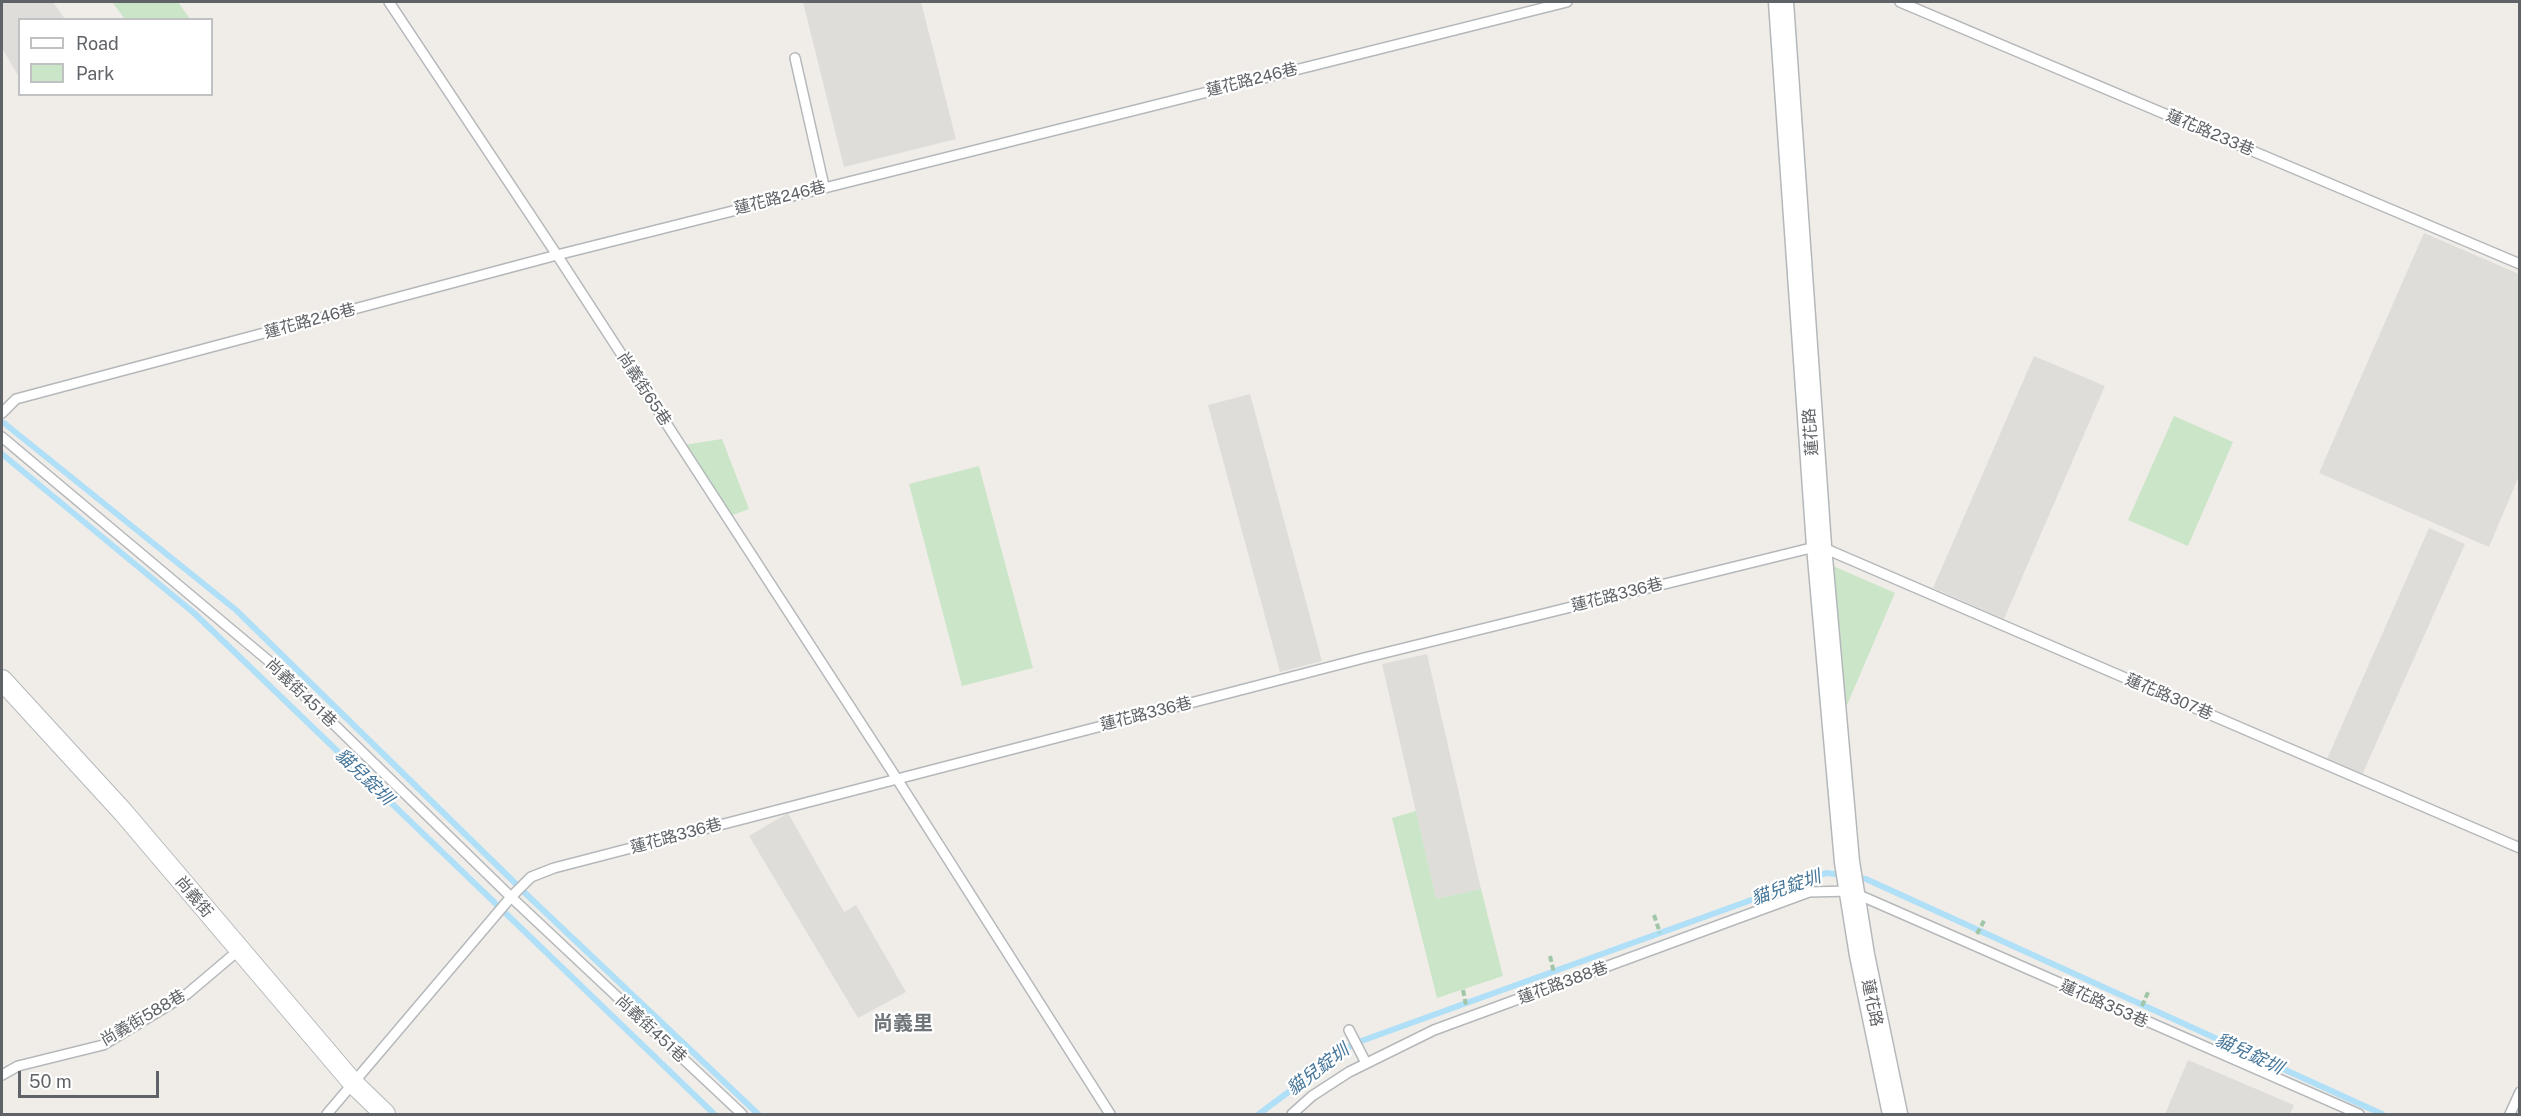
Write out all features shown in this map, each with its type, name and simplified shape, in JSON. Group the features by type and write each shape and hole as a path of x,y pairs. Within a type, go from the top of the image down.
{"street":[{"name":"蓮花路","path":"1780,2 1819,546 1847,862 1850,891 1894,1114"},
{"name":"尚義街","path":"2,680 123,812 354,1084 385,1114"}],"lane":[{"name":"尚義街65巷","path":"388,2 557,255 897,778 1110,1114"},
{"name":"蓮花路246巷","path":"2,413 16,399 557,255 824,186 1567,2"},
{"name":"蓮花路233巷","path":"1900,2 2520,264"},
{"path":"795,58 824,186"},
{"name":"尚義街451巷","path":"2,437 270,662 511,897 742,1114"},
{"name":"蓮花路336巷","path":"354,1084 511,897 531,877 554,868 1354,660 1819,546"},
{"name":"蓮花路307巷","path":"1819,546 2520,848"},
{"name":"蓮花路388巷","path":"1292,1114 1312,1096 1349,1071 1434,1030 1809,892 1850,891"},
{"name":"蓮花路353巷","path":"1850,891 2359,1114"},
{"name":"尚義街588巷","path":"2,1075 18,1066 103,1045 187,994 239,950"},
{"path":"1349,1030 1366,1063"},
{"path":"327,1114 354,1084"},
{"path":"2510,1114 2520,1092"}],"shaded area":[{"path":"2,2 53,2 64,18 18,18 18,75 2,48"},
{"path":"803,2 921,2 956,139 844,167"},
{"path":"2424,233 2519,274 2519,476 2489,547 2319,473"},
{"path":"2034,356 2105,386 2004,619 1933,588"},
{"path":"1250,394 1322,661 1280,672 1208,405"},
{"path":"2429,528 2465,544 2362,775 2327,759"},
{"path":"1427,654 1481,889 1436,899 1382,664"},
{"path":"788,813 844,912 856,905 906,992 858,1018 749,836"},
{"path":"2188,1060 2294,1105 2290,1114 2165,1114"}],"green space":[{"path":"112,2 178,2 189,18 124,18"},
{"path":"2174,416 2233,442 2188,546 2128,520"},
{"path":"722,439 749,509 730,516 684,445"},
{"path":"979,466 1033,668 962,686 909,484"},
{"path":"1833,566 1895,593 1847,705 1841,697"},
{"path":"1416,811 1436,899 1481,889 1503,976 1437,998 1392,818"}],"waterway":[{"path":"4,423 236,610 515,883"},
{"name":"貓兒錠圳","path":"2,454 194,613 714,1114"},
{"name":"貓兒錠圳","path":"1259,1114 1353,1044 1826,873 1843,875"},
{"name":"貓兒錠圳","path":"1853,877 1866,879 2382,1114"},
{"path":"525,893 758,1114"}],"district":[{"name":"尚義里","path":"903,1024"}]}
